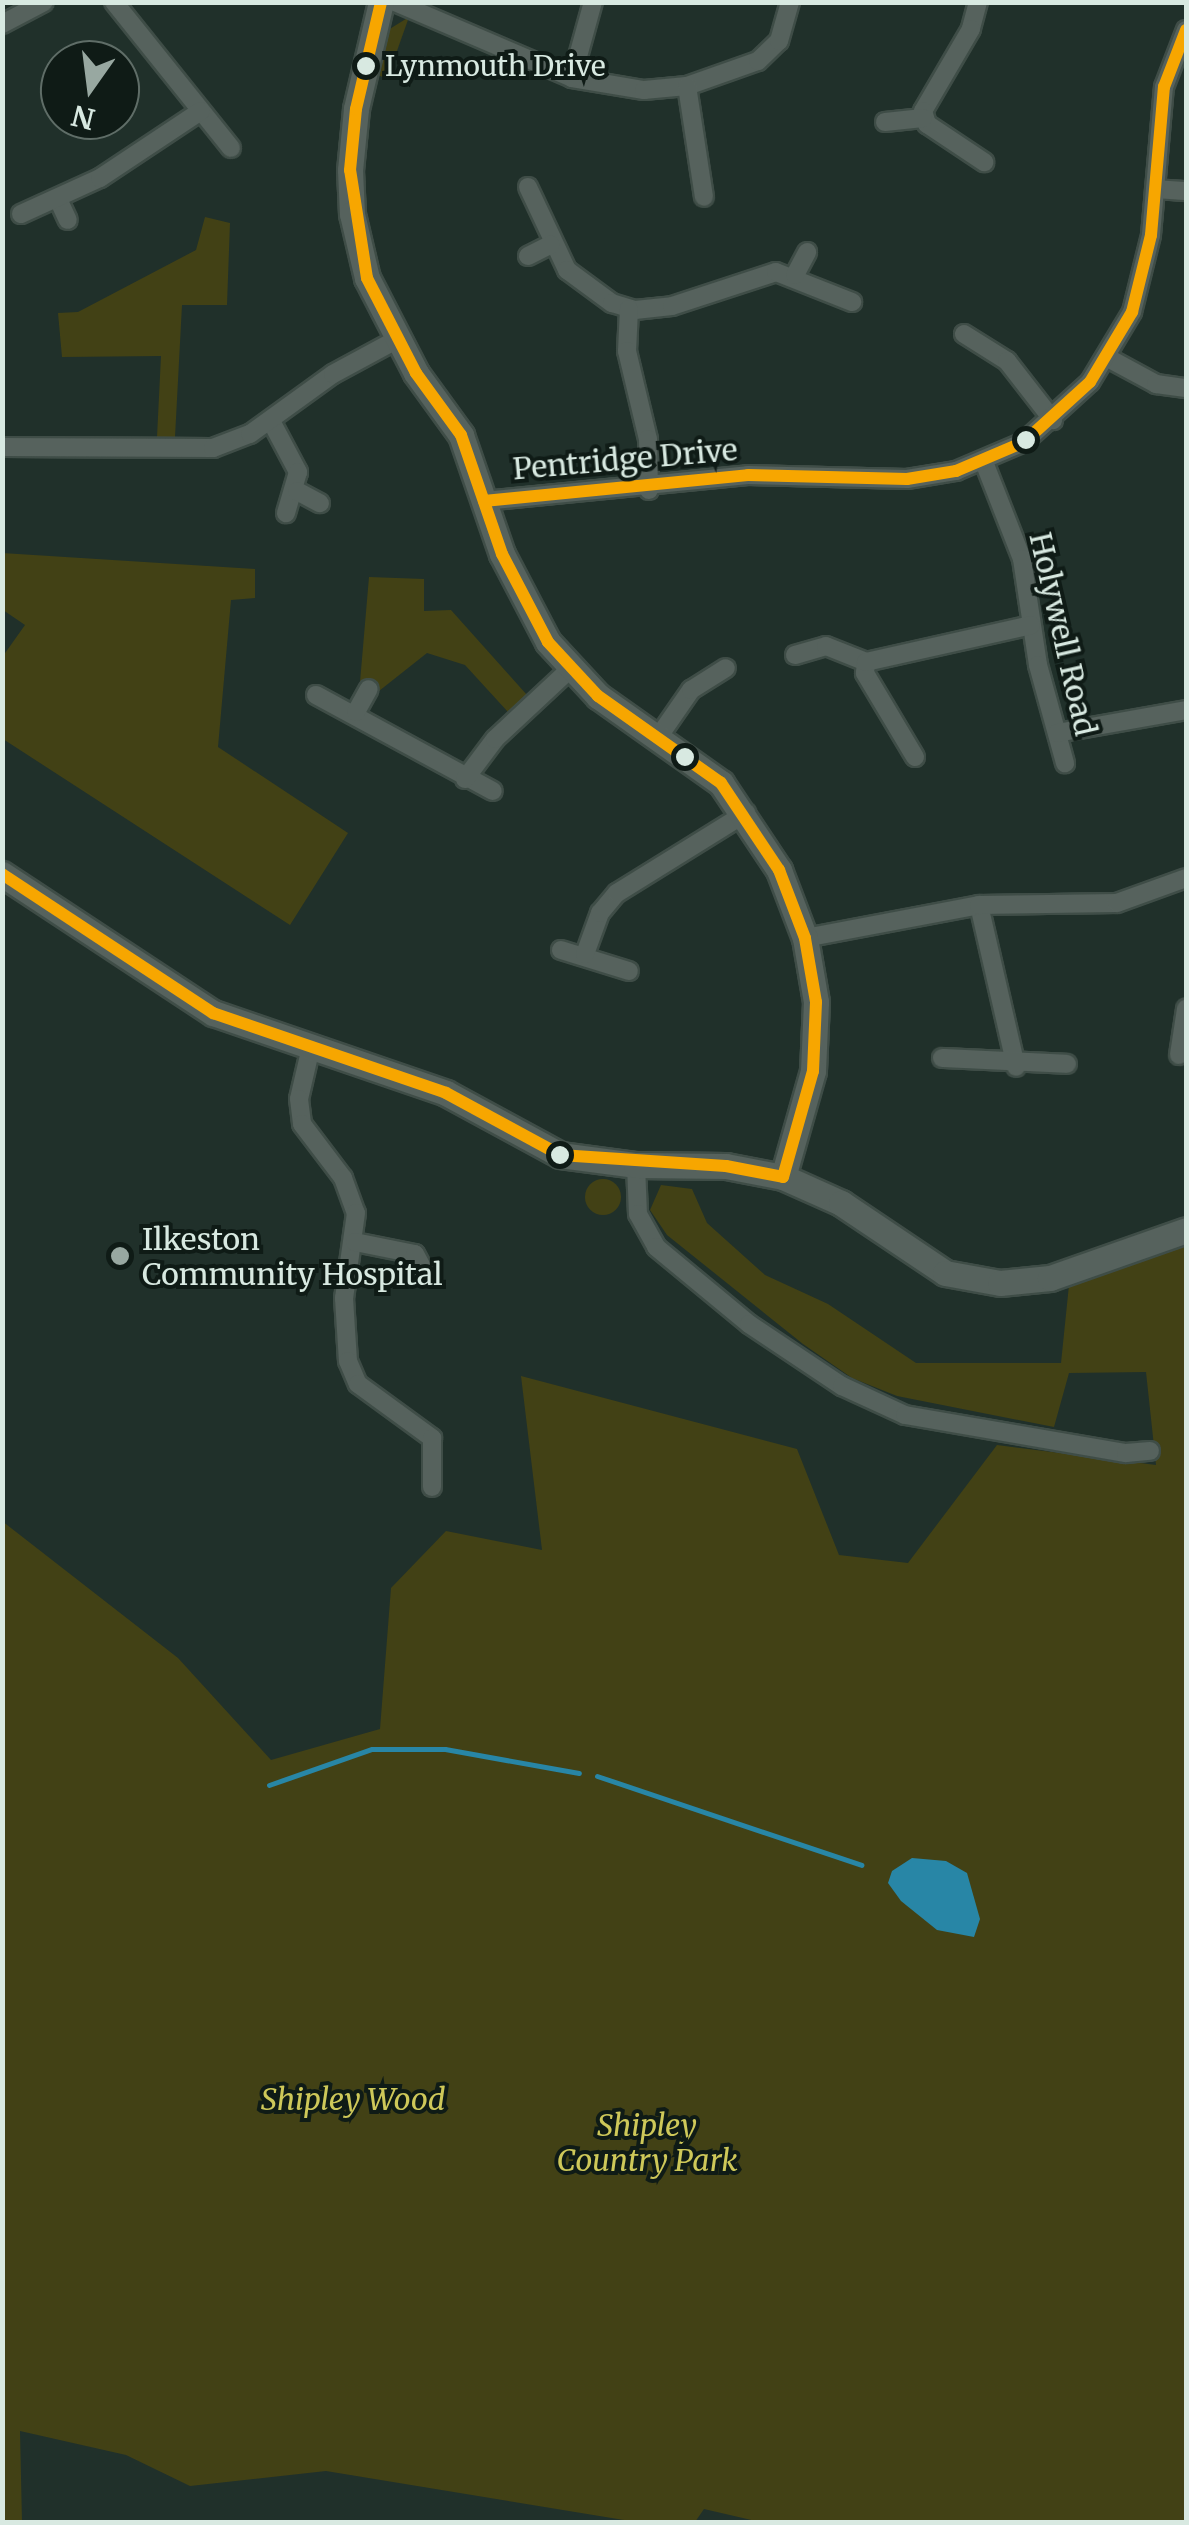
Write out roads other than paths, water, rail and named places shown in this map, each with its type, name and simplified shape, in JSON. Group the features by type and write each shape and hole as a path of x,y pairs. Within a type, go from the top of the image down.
{"street":[{"path":"3,23 44,2"},
{"path":"114,2 231,148"},
{"path":"381,2 354,121 352,214 367,278 396,340 462,435 518,591 570,670 657,739 721,783 746,813 779,870 805,938 816,1047 783,1177"},
{"path":"396,2 572,78 644,90 687,86 732,74 770,52 790,2"},
{"path":"572,78 593,2"},
{"path":"924,118 927,99 971,30 978,2"},
{"name":"Pentridge Drive","path":"484,501 564,488 649,490 748,475 907,479 984,462 1054,420 1108,358 1141,286 1164,87 1186,30"},
{"path":"687,86 704,197"},
{"path":"20,214 58,199 200,111"},
{"path":"885,122 924,118 984,162"},
{"path":"700,172 722,170"},
{"path":"528,187 550,245 582,285 628,308 689,302 756,275 795,275 852,302"},
{"path":"1155,190 1186,190"},
{"path":"58,199 68,220"},
{"path":"528,256 550,245"},
{"path":"795,275 808,252"},
{"path":"628,308 627,351 648,439 649,490"},
{"path":"964,334 1007,361 1054,420"},
{"path":"2,447 196,450 230,443 271,421 333,374 396,340"},
{"path":"1108,358 1156,384 1186,388"},
{"path":"271,421 294,459 297,491 286,513"},
{"name":"Holywell Road","path":"984,462 1022,560 1031,625 1065,763"},
{"path":"297,491 320,503"},
{"path":"796,655 826,646 866,662 1031,625"},
{"path":"866,662 865,673 915,758"},
{"path":"657,739 692,690 726,667"},
{"path":"465,779 495,738 570,670"},
{"path":"356,712 369,689"},
{"path":"316,695 356,712 406,749 493,791"},
{"path":"1057,732 1186,710"},
{"path":"585,954 600,913 617,893 746,813"},
{"path":"2,874 194,1003 446,1092 560,1155 636,1165 726,1166 783,1177 841,1203 921,1262 985,1282 1050,1278 1186,1230"},
{"path":"805,938 979,905 1117,903 1186,881"},
{"path":"979,905 1016,1066"},
{"path":"562,950 585,954 629,971"},
{"path":"1179,1055 1186,1009"},
{"path":"311,1047 300,1116 348,1188 355,1242 344,1298 352,1376 373,1397 420,1424 445,1445 432,1487"},
{"path":"942,1058 1016,1066 1067,1064"},
{"path":"636,1165 638,1214 656,1247 750,1324 842,1386 905,1415 1107,1450 1150,1451"},
{"path":"355,1242 415,1254 426,1278"}],"water":[{"path":"912,1858 946,1861 967,1873 980,1919 974,1937 937,1930 901,1901 888,1883 892,1871"}],"waterway":[{"path":"269,1785 372,1749 445,1749 579,1773"},
{"path":"597,1776 861,1865"}],"place":[{"name":"Lynmouth Drive","path":"366,66"},
{"name":"Ilkeston Community Hospital","path":"120,1256"}],"park label":[{"name":"Shipley Wood","path":"353,2099"},
{"name":"Shipley Country Park","path":"647,2142"}]}
